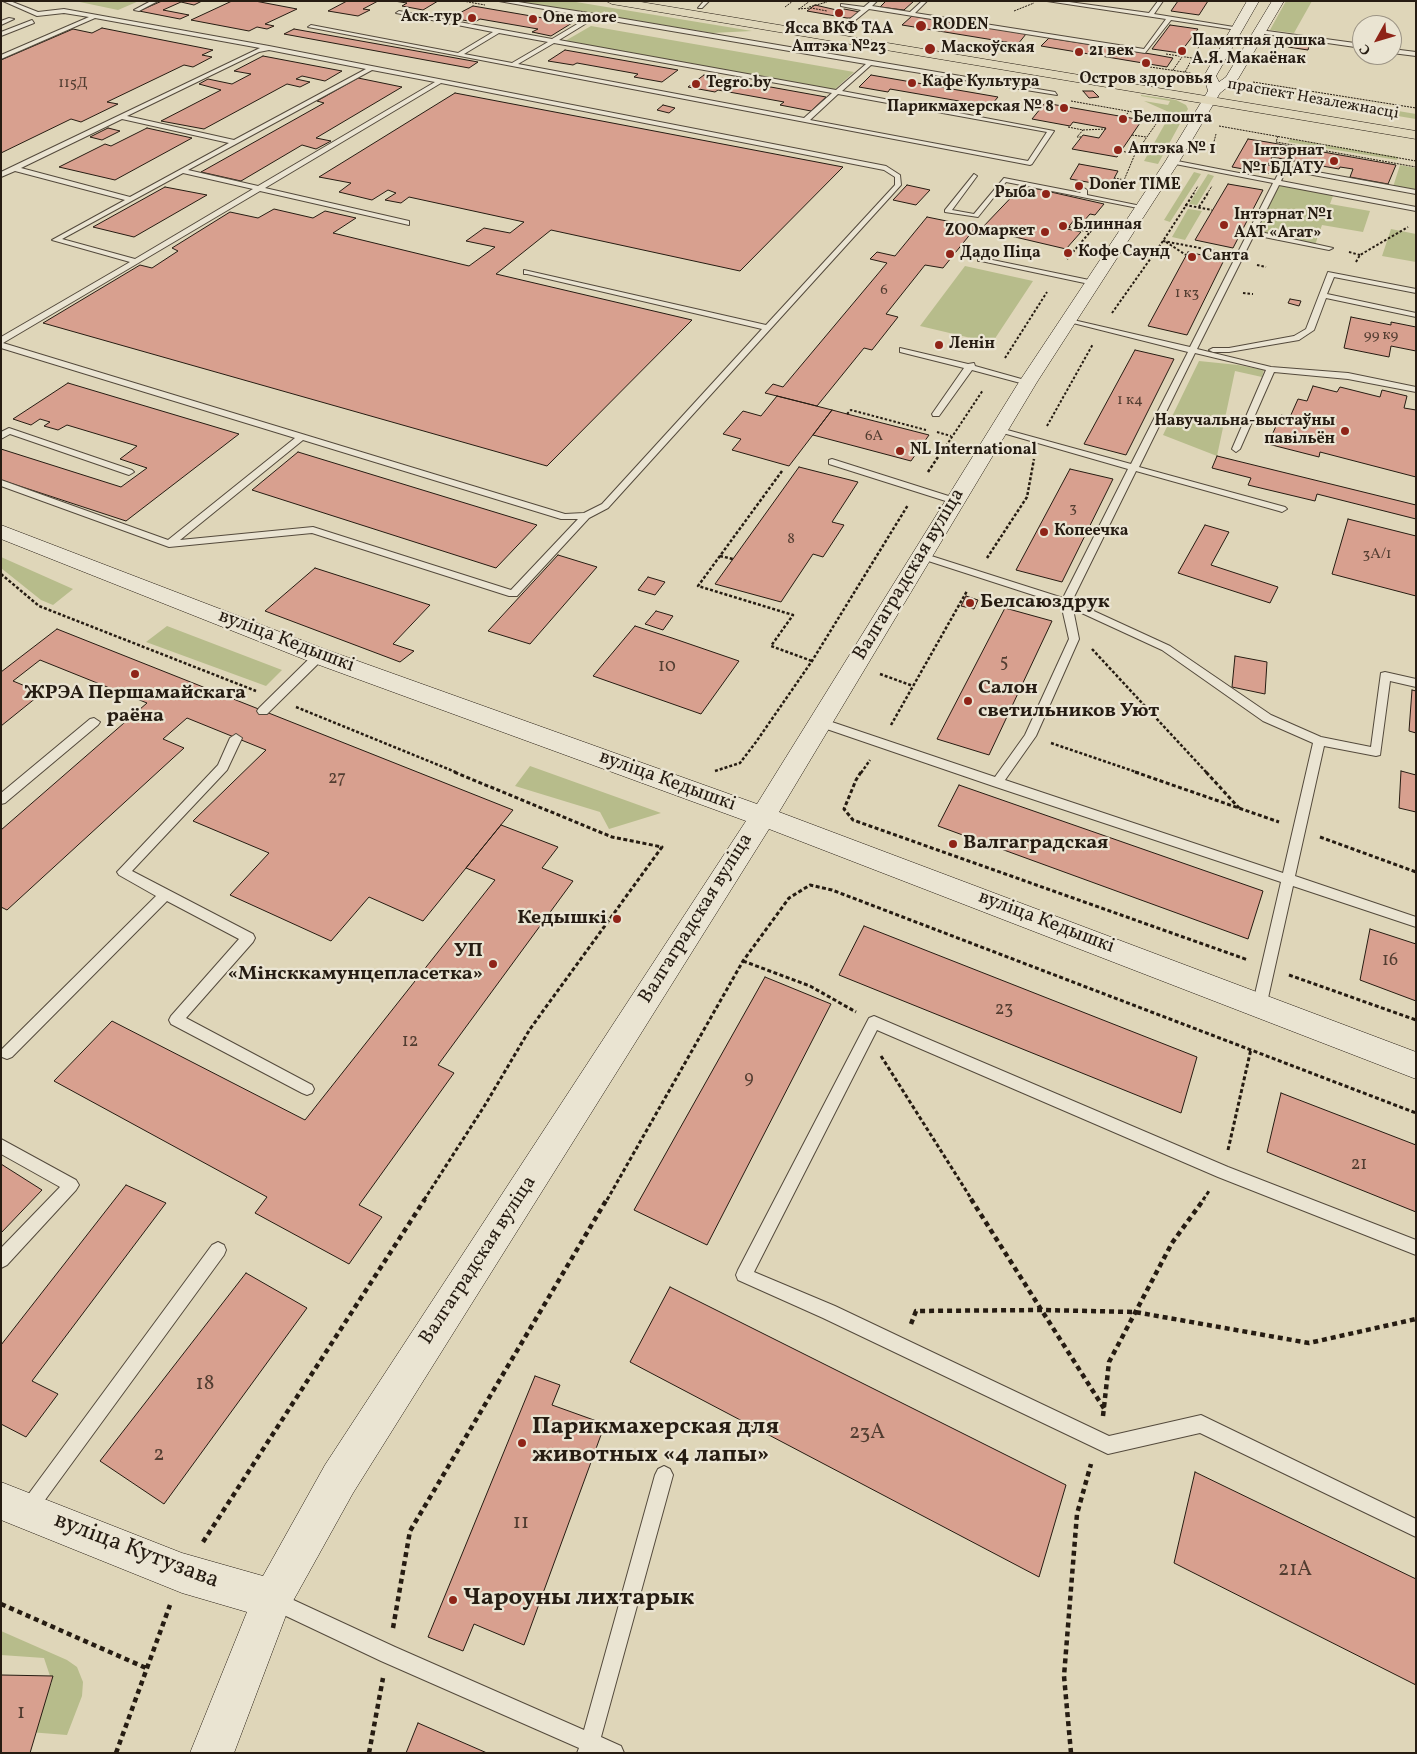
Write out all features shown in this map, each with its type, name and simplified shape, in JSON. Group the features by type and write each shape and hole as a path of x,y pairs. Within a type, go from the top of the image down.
{"main road":[{"name":"праспект Незалежнасці","path":"612,1 1212,95 1416,124"},
{"name":"праспект Незалежнасці","path":"667,1 704,4 840,30 1212,95 1416,135"}],"street":[{"path":"1212,95 1210,76 1253,1"},
{"name":"Валгаградская вуліца","path":"212,1753 272,1599 339,1479 727,875 761,816 856,666 1028,382 1172,162 1212,95 1231,79 1278,1"},
{"name":"вуліца Кедышкі","path":"1,530 319,656 999,904 1416,1066"},
{"name":"вуліца Кутузава","path":"14,1506 182,1573 272,1599"}],"lane":[{"path":"1,483 169,544 313,530 513,594 586,516 605,506 898,185 898,176 886,168 269,48 64,12 38,14 5,1"},
{"path":"137,10 156,1"},
{"path":"501,1 1055,94"},
{"path":"840,30 875,1"},
{"path":"911,14 925,1"},
{"path":"1049,1 1237,28"},
{"path":"1150,15 1161,1"},
{"path":"843,6 911,14 1145,51 1170,18"},
{"path":"311,27 1030,162 1051,131 400,13"},
{"path":"513,66 595,16"},
{"path":"1,57 94,17"},
{"path":"1,23 11,19"},
{"path":"1,34 32,22"},
{"path":"459,55 498,31"},
{"path":"1260,32 1352,45"},
{"path":"1,175 257,51 269,48"},
{"path":"1402,52 1416,54"},
{"path":"806,120 870,63"},
{"path":"136,262 56,240 371,68"},
{"path":"1,341 441,81"},
{"path":"121,117 235,142"},
{"path":"1172,162 1416,209"},
{"path":"1,166 131,199"},
{"path":"997,783 1030,736 1074,639 1066,602 1284,168 1416,192"},
{"path":"182,171 406,223"},
{"path":"974,176 947,210 976,216 1004,180 1143,207"},
{"path":"1047,183 1084,190 1084,196"},
{"path":"1252,232 1329,248"},
{"path":"981,258 1094,283"},
{"path":"527,272 768,328"},
{"path":"1193,350 1229,350 1296,338 1310,330 1331,274 1416,291"},
{"path":"1323,295 1416,315"},
{"path":"1069,321 1272,368 1348,376 1416,390"},
{"path":"1,345 564,517 586,516"},
{"path":"903,350 971,365 995,374 1028,382"},
{"path":"936,414 971,365"},
{"path":"1236,449 1272,368"},
{"path":"1,436 9,431 129,472"},
{"path":"1000,431 1282,510"},
{"path":"169,544 302,436"},
{"path":"832,462 955,501"},
{"path":"922,556 1066,602 1166,648 1267,718 1319,742 1376,752 1385,676 1416,683"},
{"path":"263,711 319,656"},
{"path":"1,800 94,722"},
{"path":"820,722 997,783 1416,922"},
{"path":"236,738 223,767 123,872 248,938 176,1020 307,1090"},
{"path":"1260,1007 1319,742"},
{"path":"6,1053 165,895"},
{"path":"1416,1248 1223,1172 871,1028 744,1276 829,1312 1108,1445 1202,1424 1416,1528"},
{"path":"1,1146 70,1185 1,1260"},
{"path":"14,1506 218,1250"},
{"path":"588,1747 664,1475"},
{"path":"272,1599 588,1747 614,1753"}],"path":[{"path":"785,7 793,1"},
{"path":"798,10 810,1"},
{"path":"798,10 832,1"},
{"path":"798,10 811,8"},
{"path":"1145,51 1192,58"},
{"path":"1173,70 1182,57"},
{"path":"1146,66 1196,73"},
{"path":"1258,80 1265,84"},
{"path":"1249,82 1416,108"},
{"path":"1124,117 1129,111"},
{"path":"709,774 740,763 812,661 951,436 995,374 1064,263 1107,212 1125,180 1135,154 1161,117"},
{"path":"1416,161 1218,125 1208,170 1163,241 1102,328 1038,441 1026,498 977,574 882,742 856,780 844,809 853,820 1416,1020"},
{"path":"1083,130 1106,129"},
{"path":"1132,135 1146,137"},
{"path":"1278,136 1276,142 1415,167"},
{"path":"1121,151 1135,154"},
{"path":"1402,165 1404,159"},
{"path":"1114,178 1125,180"},
{"path":"1185,205 1212,210"},
{"path":"1356,262 1360,255 1412,225"},
{"path":"1068,227 1091,232"},
{"path":"1163,241 1186,255"},
{"path":"1163,241 1240,256"},
{"path":"848,414 851,410 951,436"},
{"path":"782,472 698,586 793,615 771,646 812,661"},
{"path":"720,556 733,559"},
{"path":"2,575 39,606 276,699 612,837 662,847 530,1029 485,1105 182,1573 116,1753"},
{"path":"1089,646 1240,808"},
{"path":"856,666 913,686"},
{"path":"1030,736 1267,818"},
{"path":"1300,830 1416,872"},
{"path":"369,1753 410,1531 598,1215 743,961 789,898 810,885 832,890 1416,1113"},
{"path":"743,961 810,986 871,1028 1105,1410"},
{"path":"1071,1753 1064,1676 1077,1514 1105,1410 1109,1362 1172,1243 1223,1172 1251,1049"},
{"path":"902,1348 916,1311 1042,1310 1135,1312 1309,1343 1416,1320"},
{"path":"1,1604 146,1668"}],"green space":[{"path":"75,1 139,1 118,10"},
{"path":"516,1 570,1 752,31 712,33"},
{"path":"1286,1 1312,1 1294,33 1270,30"},
{"path":"591,26 854,72 834,90 565,41"},
{"path":"1141,95 1176,100 1186,105 1188,109 1158,164 1144,161 1171,113 1144,101 1168,105 1170,101"},
{"path":"1309,96 1416,114 1416,119 1306,101 1305,97"},
{"path":"1290,139 1398,157 1397,160 1288,142"},
{"path":"1400,165 1416,168 1416,191 1393,187"},
{"path":"1194,172 1201,174 1170,222 1164,220"},
{"path":"1208,174 1214,176 1197,205 1189,204"},
{"path":"1277,183 1334,193 1330,204 1370,211 1363,232 1322,225 1315,245 1252,232"},
{"path":"1188,209 1202,211 1185,240 1172,237"},
{"path":"1391,229 1416,234 1416,262 1382,256"},
{"path":"965,266 1033,281 992,343 920,326"},
{"path":"1199,361 1264,370 1262,377 1235,371 1217,456 1163,435"},
{"path":"1,557 73,589 53,605 41,600 1,568"},
{"path":"167,626 282,670 266,686 146,642"},
{"path":"530,766 661,813 609,829 600,812 515,786"},
{"path":"1,1631 67,1660 77,1667 83,1682 82,1696 67,1735 29,1732 52,1682 44,1658 1,1655"}],"building":[{"path":"162,1 202,1 194,5 181,2 163,10 189,15 180,19 139,11"},
{"path":"232,1 255,1 297,9 265,24 274,26 267,29 257,27 249,31 191,20"},
{"path":"347,1 378,1 363,9 370,10 358,16 328,11"},
{"path":"394,1 438,1 423,10 402,6 407,3"},
{"path":"886,1 914,1 904,10 880,7"},
{"path":"1178,1 1208,1 1199,15 1171,11"},
{"path":"815,5 841,11 844,9 860,12 852,18 847,18 807,11"},
{"path":"473,6 572,23 551,36 532,32 538,29 480,19 475,22 450,18"},
{"path":"912,16 1026,34 1018,44 902,25"},
{"path":"1170,25 1198,29 1180,53 1152,49"},
{"path":"102,28 213,50 202,55 212,57 193,67 184,65 107,102 118,104 81,122 71,119 1,153 1,60 73,29 92,33"},
{"path":"294,29 478,62 469,68 284,34"},
{"path":"1049,38 1173,58 1167,67 1041,46"},
{"path":"1291,39 1310,42 1308,50 1288,47"},
{"path":"565,50 678,70 662,82 634,77 638,74 577,63 573,65 548,61"},
{"path":"263,56 342,71 325,81 302,76 296,79 310,82 300,87 287,84 204,129 161,121 221,90 199,84 208,79 232,84 251,74 234,71"},
{"path":"704,75 826,97 811,111 780,105 784,102 718,90 715,92 688,87"},
{"path":"871,75 998,97 987,110 956,104 959,101 890,89 888,92 859,87"},
{"path":"358,78 402,87 316,138 331,141 316,149 302,145 241,181 201,172 324,103 317,101"},
{"path":"1083,91 1093,91 1099,97 1089,98"},
{"path":"455,93 843,167 740,271 551,230 496,274 692,320 547,466 43,323 140,265 152,268 178,251 172,248 230,212 258,218 274,209 313,218 325,211 356,218 333,233 469,266 495,247 466,241 484,228 510,233 524,222 409,197 401,203 385,200 396,193 388,190 372,200 339,192 351,183 319,177"},
{"path":"1045,103 1142,120 1117,157 1072,149 1083,135 1099,138 1106,128 1073,122 1070,126 1032,119"},
{"path":"663,105 675,108 669,113 657,110"},
{"path":"108,128 120,131 102,140 90,137"},
{"path":"147,128 192,138 115,180 59,167 105,144 111,146"},
{"name":"Інтэрнат №1 БДАТУ","path":"1248,139 1396,165 1388,184 1350,177 1353,169 1340,167 1339,169 1272,157 1268,165 1276,167 1272,174 1232,167"},
{"path":"1079,164 1118,171 1110,186 1070,179"},
{"name":"Інтэрнат №1 ААТ «Агат»","path":"1228,184 1263,190 1233,248 1195,240"},
{"path":"907,185 930,190 916,205 893,200"},
{"path":"1023,185 1104,204 1095,215 1090,214 1083,222 1074,220 1067,229 1081,232 1066,249 981,229"},
{"path":"165,187 207,195 134,237 93,227"},
{"path":"927,217 976,227 943,268 925,265 886,314 898,317 872,350 864,348 817,406 765,393 773,384 783,387 887,263 870,259 877,252 895,256"},
{"path":"1188,252 1224,260 1187,335 1148,326"},
{"path":"1290,299 1301,301 1299,306 1288,303"},
{"path":"1351,317 1391,325 1391,322 1416,327 1416,351 1391,346 1389,357 1344,348"},
{"path":"1135,350 1174,359 1126,455 1084,444"},
{"path":"68,383 239,434 126,521 1,480 1,449 121,487 147,468 120,459 137,446 67,425 58,430 44,426 50,422 40,419 31,425 13,419"},
{"name":"Навучальна-выстаўны павільён","path":"1313,386 1337,392 1340,387 1380,397 1382,390 1407,396 1404,408 1416,410 1416,477 1320,452 1319,457 1268,444 1281,415 1290,417 1298,399 1307,401"},
{"path":"777,396 832,410 789,466 732,450 741,439 723,434 743,411 761,416"},
{"path":"832,410 929,435 911,461 813,435"},
{"path":"298,452 537,525 496,568 252,490"},
{"path":"1217,456 1416,505 1416,519 1317,494 1315,501 1248,485 1251,478 1212,468"},
{"path":"799,467 858,482 832,522 844,525 823,557 813,554 781,602 715,584"},
{"path":"1070,469 1113,479 1062,582 1016,570"},
{"path":"1348,519 1416,536 1416,596 1332,574"},
{"path":"1205,525 1229,532 1211,565 1278,587 1270,603 1178,573"},
{"path":"558,555 597,567 530,644 488,631"},
{"path":"315,568 430,605 393,644 414,651 400,662 265,611"},
{"path":"648,577 665,582 655,595 638,590"},
{"name":"Белсаюздрук","path":"966,596 978,600 974,609 961,606"},
{"path":"1005,608 1052,621 989,755 937,739"},
{"path":"656,611 673,616 663,630 645,624"},
{"path":"635,626 739,661 701,714 593,676"},
{"path":"57,629 513,810 423,921 369,897 331,941 230,895 269,853 193,821 266,750 187,718 163,739 184,748 7,910 1,907 1,830 147,703 40,660 13,681 42,693 1,726 1,672"},
{"path":"1235,656 1267,662 1265,694 1232,687"},
{"path":"1412,690 1416,691 1416,733 1409,731"},
{"path":"1401,771 1416,775 1416,812 1399,808"},
{"path":"959,785 1263,891 1248,939 938,826"},
{"path":"501,825 558,847 542,868 573,881 438,1065 454,1073 359,1205 382,1217 349,1264 255,1213 267,1197 54,1081 112,1021 305,1120 495,880 466,868"},
{"path":"864,926 1197,1057 1181,1113 839,975"},
{"path":"1370,929 1416,944 1416,1001 1360,980"},
{"path":"765,977 831,1004 707,1245 634,1210"},
{"path":"1281,1093 1416,1145 1416,1212 1267,1152"},
{"path":"1,1164 42,1190 1,1233"},
{"path":"126,1185 166,1203 32,1381 58,1394 26,1437 1,1424 1,1345"},
{"path":"246,1273 307,1308 164,1504 100,1461"},
{"path":"670,1287 1066,1485 1039,1577 630,1362"},
{"path":"535,1376 560,1385 552,1405 605,1424 524,1645 474,1624 463,1651 428,1637"},
{"path":"1195,1472 1416,1579 1416,1685 1174,1563"},
{"path":"1,1675 53,1676 30,1753 1,1753"},
{"path":"418,1723 487,1753 406,1753"}],"place":[{"name":"Ясса ВКФ ТАА Аптэка №23","path":"839,13"},
{"name":"Аск-тур","path":"472,18"},
{"name":"One more","path":"533,19"},
{"name":"RODEN","path":"921,26"},
{"name":"Маскоўская","path":"930,49"},
{"name":"Памятная дошка А.Я. Макаёнак","path":"1182,51"},
{"name":"21 век","path":"1079,52"},
{"name":"Остров здоровья","path":"1146,63"},
{"name":"Кафе Культура","path":"912,83"},
{"name":"Tegro.by","path":"696,84"},
{"name":"Парикмахерская № 8","path":"1064,108"},
{"name":"Белпошта","path":"1123,119"},
{"name":"Аптэка № 1","path":"1118,150"},
{"name":"Інтэрнат №1 БДАТУ","path":"1334,161"},
{"name":"Doner TIME","path":"1079,186"},
{"name":"Рыба","path":"1046,194"},
{"name":"Інтэрнат №1 ААТ «Агат»","path":"1224,225"},
{"name":"Блинная","path":"1063,226"},
{"name":"ZOOмаркет","path":"1045,232"},
{"name":"Кофе Саунд","path":"1068,253"},
{"name":"Дадо Піца","path":"950,254"},
{"name":"Санта","path":"1192,257"},
{"name":"Ленін","path":"939,345"},
{"name":"Навучальна-выстаўны павільён","path":"1345,431"},
{"name":"NL International","path":"900,451"},
{"name":"Копеечка","path":"1044,532"},
{"name":"Белсаюздрук","path":"970,603"},
{"name":"ЖРЭА Першамайскага раёна","path":"135,674"},
{"name":"Салон светильников Уют","path":"968,701"},
{"name":"Валгаградская","path":"953,844"},
{"name":"Кедышкі","path":"617,919"},
{"name":"УП «Мінсккамунцепласетка»","path":"493,964"},
{"name":"Парикмахерская для животных «4 лапы»","path":"522,1443"},
{"name":"Чароуны лихтарык","path":"453,1600"}]}
